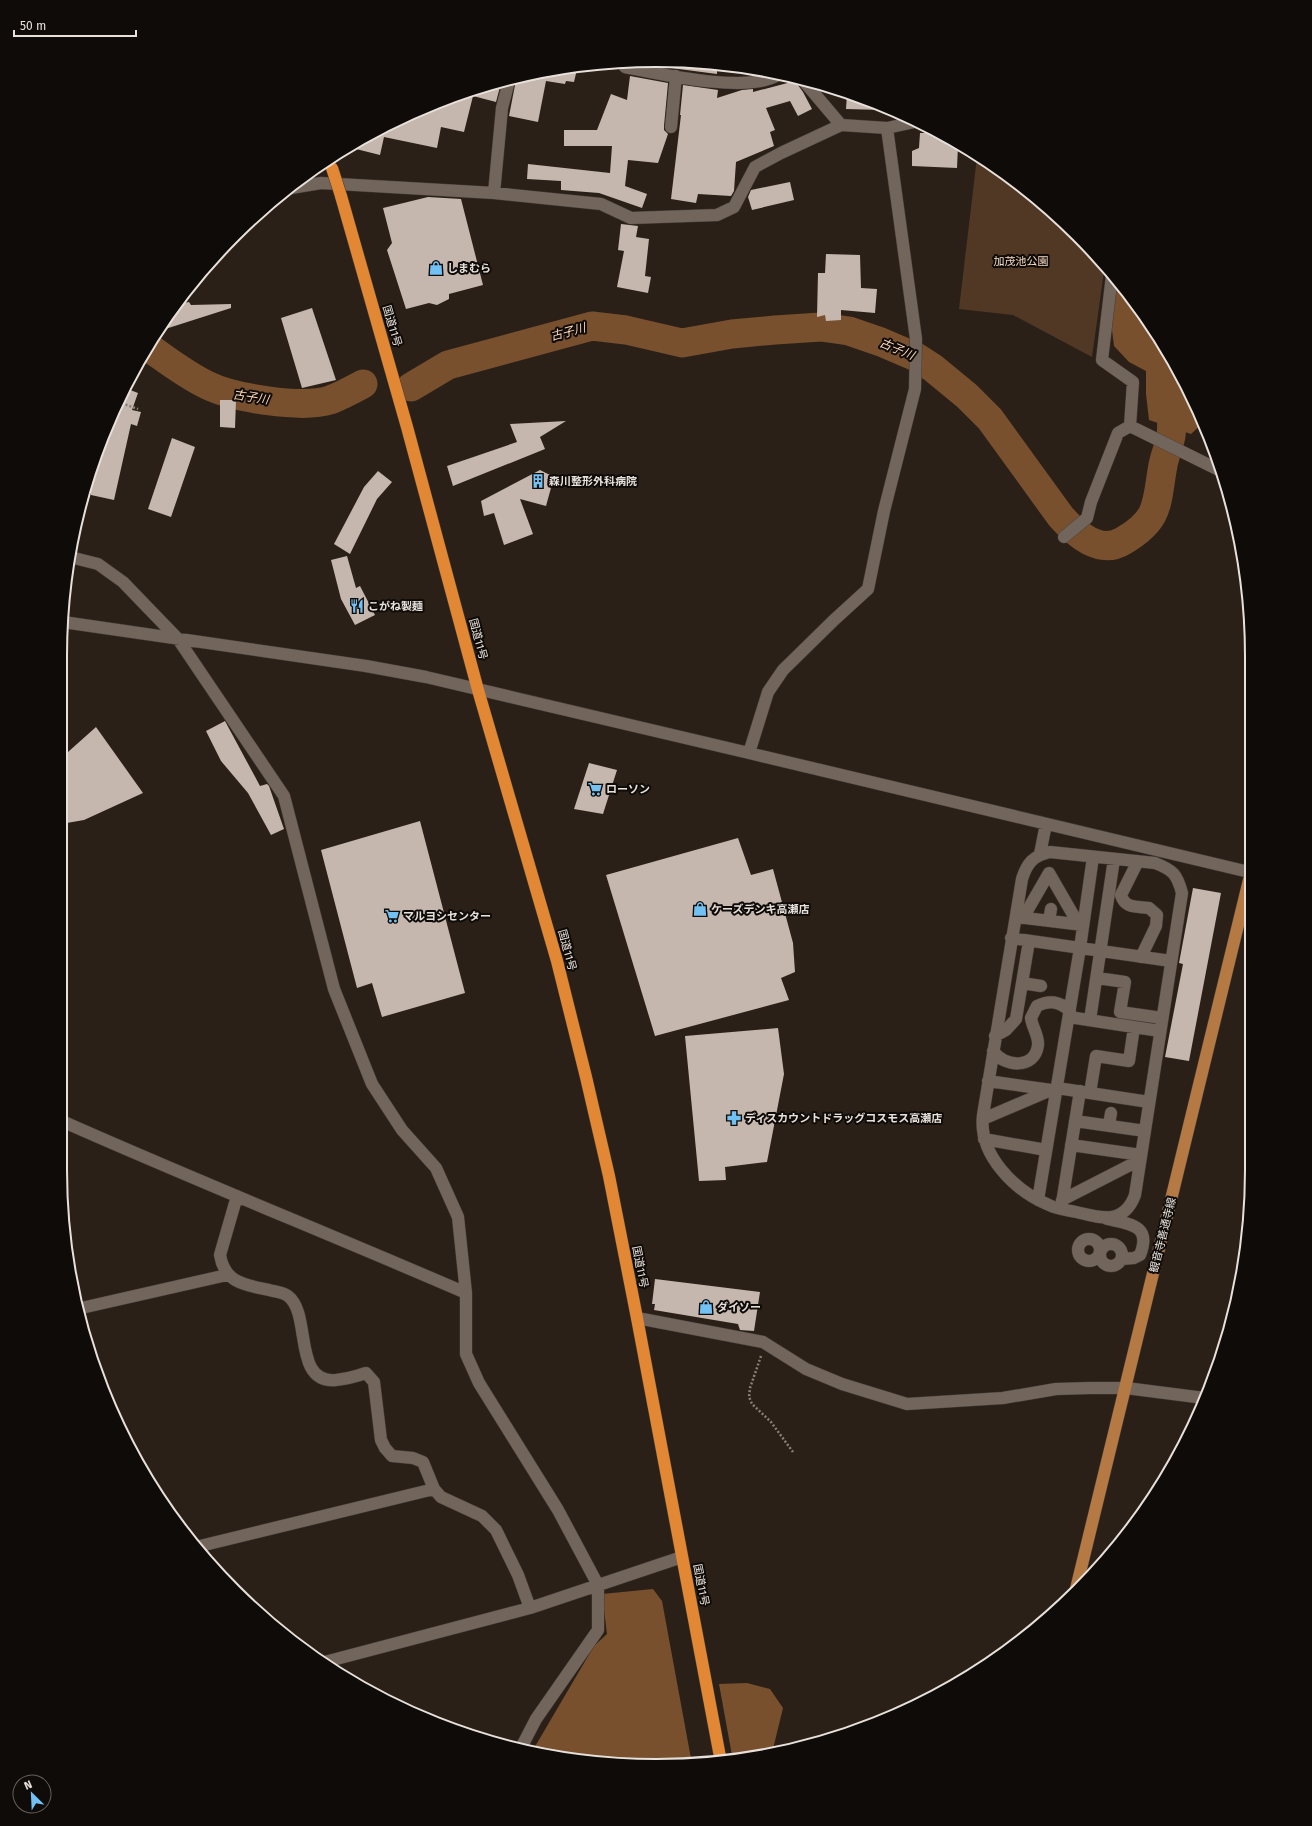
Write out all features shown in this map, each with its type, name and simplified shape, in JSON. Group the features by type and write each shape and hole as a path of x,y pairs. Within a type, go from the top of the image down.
{"highway":[{"name":"国道11号","path":"331,165 407,427 478,690 557,960 607,1168 720,1755"}],"main road":[{"name":"観音寺善通寺線","path":"1078,1579 1245,897"}],"street":[{"path":"629,68 676,76 735,83 773,78"},
{"path":"671,127 676,76"},
{"path":"494,193 502,108 508,86"},
{"path":"809,87 840,125"},
{"path":"301,186 321,183 494,193 601,204 631,218 717,216 734,207 755,167 781,153 840,125 888,128 907,124"},
{"path":"749,752 768,692 783,670 868,589 884,511 915,389 916,339 888,128"},
{"path":"1111,283 1102,360 1133,382 1130,426"},
{"path":"1130,426 1214,468"},
{"path":"1064,537 1087,518 1091,502 1118,433 1130,426"},
{"path":"75,558 98,564 123,582 178,639 284,796 334,989 372,1084 402,1130 436,1168 458,1217 466,1292 466,1354 479,1383 558,1510 598,1585 598,1630 536,1720 523,1744"},
{"path":"68,623 366,666 749,752 1245,871"},
{"path":"1040,854 1046,824"},
{"path":"1019,917 1018,893 1024,870 1030,861 1040,854 1050,852 1155,863 1168,869 1178,878 1182,893 1135,1195 1125,1212 1115,1217 1101,1218"},
{"path":"1038,1200 1055,1089 1080,948 1081,925 1093,857"},
{"path":"1090,1020 1114,859"},
{"path":"1138,862 1121,895 1122,901 1131,907 1149,908 1157,916 1156,926 1141,957"},
{"path":"1081,925 1049,873 1019,917 1011,938 982,1119 984,1138 994,1158 1018,1187 1038,1200 1062,1204 1101,1218 1133,1224 1140,1230 1144,1237 1143,1248 1140,1255 1134,1258 1122,1259 1116,1266 1106,1266 1100,1258 1101,1252 1100,1246 1093,1239 1086,1239 1080,1243 1078,1249 1080,1256 1085,1260 1092,1261 1097,1258 1101,1252"},
{"path":"1049,921 1051,909"},
{"path":"1019,917 1081,925"},
{"path":"1011,938 1171,961"},
{"path":"995,1036 1006,1030 1016,1019 1029,941"},
{"path":"1097,978 1125,982 1120,1012 1162,1018"},
{"path":"1022,983 1041,986"},
{"path":"993,1051 997,1057 1004,1062 1017,1064 1030,1060 1037,1051 1038,1044 1031,1018 1037,1006 1051,1002 1057,1002 1069,1014 1090,1020 1160,1031"},
{"path":"1062,1204 1075,1121 1096,1056 1129,1061 1134,1027"},
{"path":"988,1081 1085,1092 1149,1102"},
{"path":"982,1119 1055,1089"},
{"path":"1075,1121 1110,1119 1145,1131"},
{"path":"67,1123 191,1178 466,1292"},
{"path":"984,1138 1046,1150"},
{"path":"1072,1145 1105,1144 1141,1157"},
{"path":"1062,1204 1141,1157"},
{"path":"237,1196 220,1256 222,1265 227,1275 240,1283 287,1295 293,1300 298,1310 305,1351 310,1366 316,1375 325,1380 336,1380 366,1373 370,1376 374,1382 381,1440 385,1448 392,1456 414,1458 423,1462 434,1489 447,1501 482,1516 496,1530 518,1575 530,1608"},
{"path":"1093,1239 1101,1218"},
{"path":"84,1308 227,1275"},
{"path":"637,1318 765,1343 806,1369 842,1384 907,1404 1003,1398 1056,1389 1126,1388 1199,1397"},
{"path":"203,1545 434,1489"},
{"path":"329,1660 530,1608 682,1556"}],"path":[{"path":"124,404 138,409"},
{"path":"765,1343 750,1388 749,1397 752,1404 771,1422 793,1452"}],"green space":[{"name":"加茂池公園","path":"976,162 1015,189 1044,213 1104,274 1092,357 1013,315 959,309"}],"shaded area":[{"path":"1113,285 1146,329 1184,395 1198,427 1191,434 1149,420 1146,394 1146,371 1129,362 1114,346 1109,306"},
{"path":"653,1589 662,1601 691,1758 617,1758 579,1754 535,1747 594,1646 607,1634 602,1594"},
{"path":"747,1683 770,1689 783,1708 773,1747 732,1754 719,1684"}],"building":[{"path":"671,68 695,68 717,70 717,74"},
{"path":"576,72 574,82 566,81 565,84 546,81 538,122 509,116 515,84 541,78"},
{"path":"630,76 668,83 664,130 668,134 658,163 628,160 625,186 647,194 642,208 599,193 561,190 561,181 527,179 528,164 610,173 612,146 564,146 564,130 597,130 611,94 627,100"},
{"path":"789,82 798,84 812,109 798,116 790,101 766,108 775,130 770,132 774,146 736,162 734,191 731,196 698,194 696,203 671,199 683,85 718,90 717,98 742,90 753,89 753,92"},
{"path":"500,88 496,102 473,96"},
{"path":"473,96 464,132 441,127 437,148 384,137 380,155 357,149 395,128 431,112"},
{"path":"847,99 875,110 846,109"},
{"path":"920,133 926,133 958,151 957,168 912,166 912,151 919,148"},
{"path":"790,182 794,200 752,210 748,197 751,190"},
{"name":"しまむら","path":"428,197 461,199 483,285 449,294 449,299 437,305 429,303 406,309 387,250 392,243 383,208"},
{"path":"621,224 638,226 636,237 649,239 645,276 651,277 648,293 617,287 624,251 618,250"},
{"path":"826,254 860,255 861,288 877,289 875,313 841,310 841,320 826,321 825,315 817,317 818,273 825,273"},
{"path":"189,302 191,305 231,304 231,308 166,329 185,303"},
{"path":"312,308 336,380 302,388 281,318"},
{"path":"131,390 138,393 132,410 141,412 137,426 131,424 114,500 91,495 98,467 128,395"},
{"path":"220,400 236,400 235,428 220,427"},
{"path":"566,421 540,437 545,449 453,486 447,466 517,442 510,424"},
{"path":"172,438 195,447 171,517 148,509"},
{"path":"540,470 554,477 546,506 520,499 533,534 504,545 494,513 484,516 481,501"},
{"path":"378,471 392,482 377,499 350,554 334,544 364,487"},
{"path":"347,556 356,588 360,586 375,615 355,625 341,599 331,560"},
{"path":"225,721 260,786 267,784 269,786 284,829 271,835 248,793 221,761 206,731"},
{"path":"96,727 143,793 84,820 67,823 67,751 68,752"},
{"name":"ローソン","path":"589,763 617,770 603,814 574,809"},
{"name":"マルヨシセンター","path":"420,821 465,993 382,1017 372,983 357,988 321,850"},
{"name":"ケーズデンキ高瀬店","path":"738,838 751,875 773,869 793,943 795,972 781,978 789,1000 655,1036 606,875"},
{"path":"1193,888 1221,893 1189,1061 1165,1057 1183,964 1179,963"},
{"name":"ディスカウントドラッグコスモス高瀬店","path":"778,1028 784,1074 767,1162 725,1167 726,1180 699,1181 685,1036"},
{"name":"ダイソー","path":"655,1279 760,1292 754,1331 740,1330 738,1324 654,1310 655,1304 652,1304"}],"waterway":[{"name":"古子川","path":"411,387 448,365 592,326 626,330 682,343 732,334 775,330 821,327 849,331 881,342 916,357 933,368 967,396 990,419 1061,517 1081,536 1089,541 1106,546 1114,545 1123,541 1135,533 1151,517 1155,509 1163,465 1171,436 1171,393 1174,376"},
{"name":"古子川","path":"153,350 184,372 207,385 233,394 268,401 303,403 330,400 363,384"}],"place":[{"name":"しまむら","path":"436,268"},
{"name":"森川整形外科病院","path":"538,481"},
{"name":"こがね製麺","path":"357,606"},
{"name":"ローソン","path":"595,789"},
{"name":"ケーズデンキ高瀬店","path":"700,909"},
{"name":"マルヨシセンター","path":"392,916"},
{"name":"ディスカウントドラッグコスモス高瀬店","path":"734,1118"},
{"name":"ダイソー","path":"706,1307"}]}
